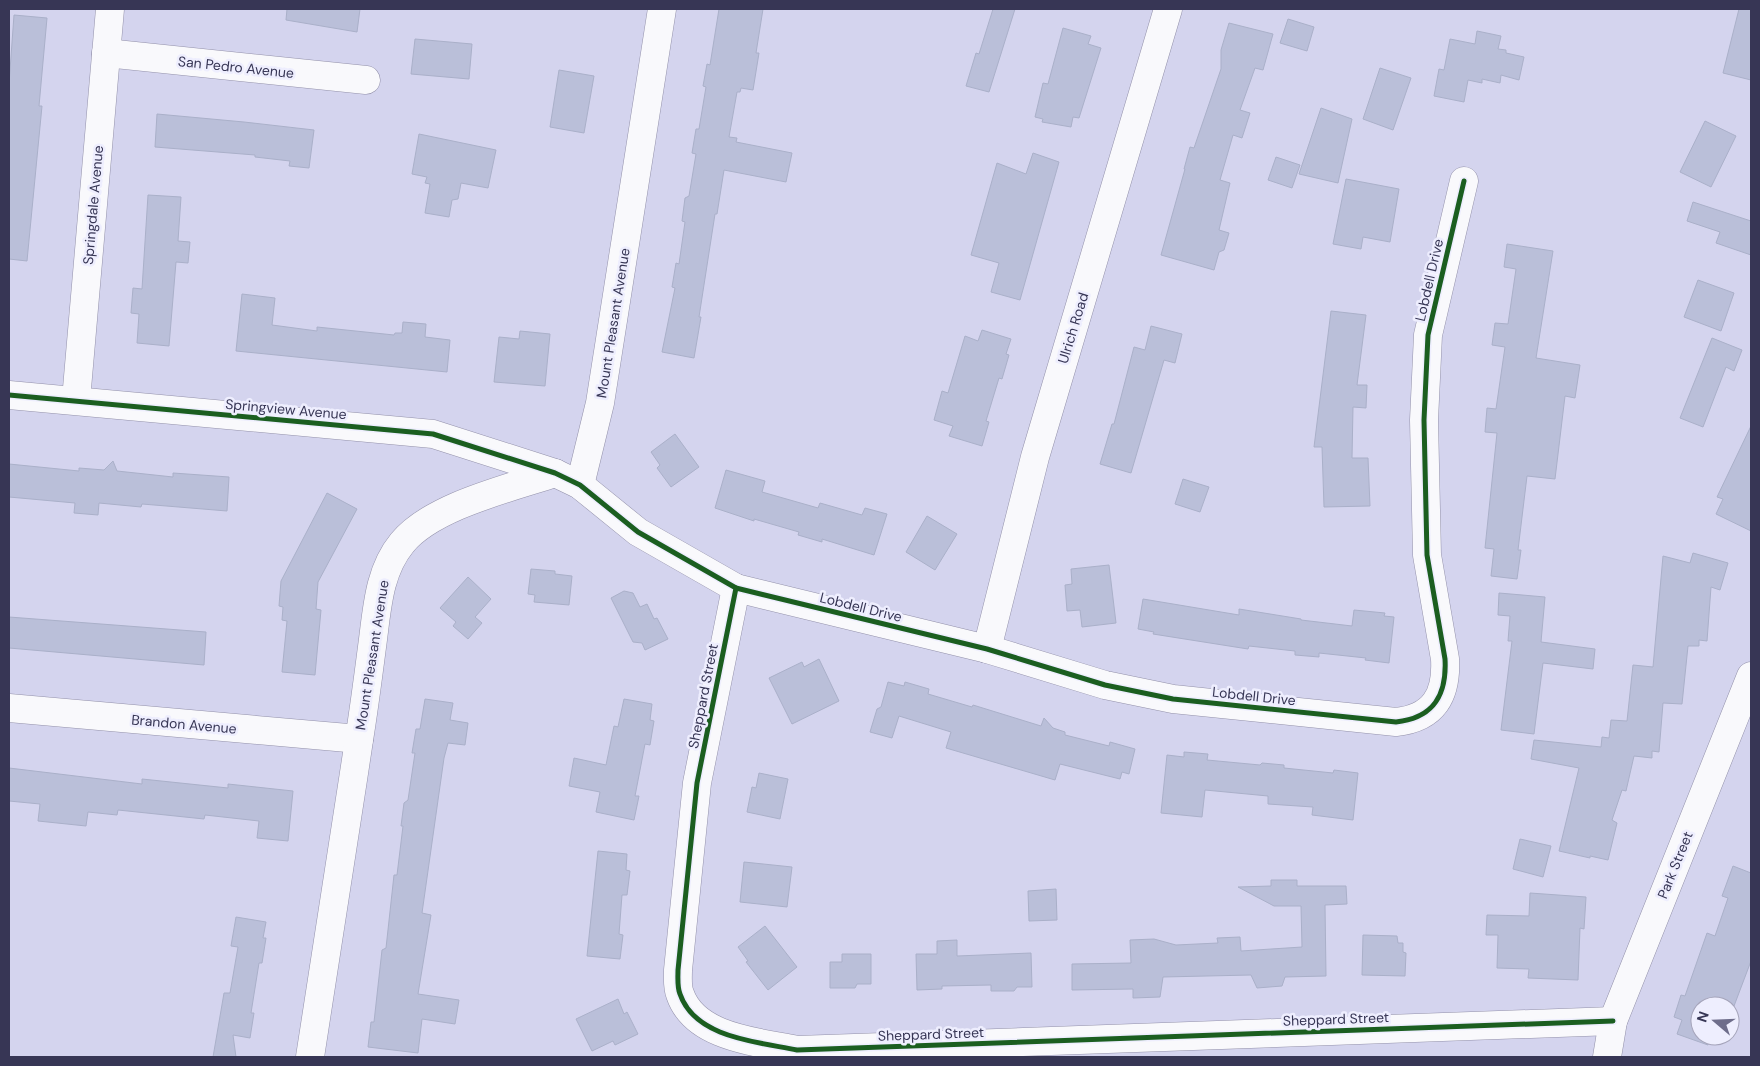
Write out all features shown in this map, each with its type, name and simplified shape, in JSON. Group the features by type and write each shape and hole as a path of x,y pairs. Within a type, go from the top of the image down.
{"street":[{"name":"Springdale Avenue","path":"76,400 110,9"},
{"name":"Mount Pleasant Avenue","path":"580,484 601,394 662,9"},
{"name":"Ulrich Road","path":"987,649 1035,458 1168,9"},
{"name":"San Pedro Avenue","path":"106,54 366,80"},
{"name":"Lobdell Drive","path":"580,484 638,532 736,588 987,649 1105,685 1173,699 1396,722 1409,721 1428,711 1437,702 1443,689 1446,675 1445,659 1426,555 1424,420 1428,334 1464,181"},
{"name":"Springview Avenue","path":"9,395 433,434 555,473"},
{"name":"Mount Pleasant Avenue","path":"310,1057 359,740 379,595 384,575 396,551 410,534 435,517 466,504 555,473"},
{"path":"555,473 580,484"},
{"name":"Sheppard Street","path":"736,588 697,783 678,970 679,993 689,1010 703,1024 723,1034 796,1054 1613,1021"},
{"name":"Park Street","path":"1607,1057 1613,1021 1751,676"},
{"name":"Brandon Avenue","path":"9,708 359,740"}],"building":[{"path":"287,9 360,9 357,32 286,20"},
{"path":"719,9 763,9 756,53 759,53 753,90 741,88 740,92 737,92 729,137 737,138 736,142 792,153 786,182 724,170 717,214 715,214 694,358 662,352 675,288 672,287 676,263 679,264 685,222 682,221 685,198 689,196 696,154 692,153 696,129 699,129 706,87 703,86 707,64 710,65"},
{"path":"993,9 1015,9 989,92 966,86 976,53 979,54"},
{"path":"1739,9 1751,9 1751,80 1723,73"},
{"path":"14,15 47,18 39,106 42,106 27,261 9,259 9,84"},
{"path":"1288,19 1314,27 1307,51 1280,43"},
{"path":"1229,23 1273,34 1263,70 1255,68 1240,110 1250,113 1242,138 1233,135 1220,180 1230,183 1219,230 1229,233 1224,250 1219,252 1214,270 1161,255 1190,147 1194,148 1221,69 1221,50"},
{"path":"1063,28 1091,36 1088,44 1101,48 1079,118 1073,117 1071,127 1042,122 1043,119 1035,117 1043,83 1048,84"},
{"path":"1477,31 1501,36 1498,49 1524,57 1519,80 1501,75 1500,83 1482,79 1482,83 1468,80 1464,102 1434,96 1439,69 1444,70 1450,39 1475,44"},
{"path":"415,39 472,44 469,79 411,74"},
{"path":"1380,68 1411,78 1393,130 1363,119"},
{"path":"559,70 594,76 584,133 550,127"},
{"path":"1321,108 1352,119 1338,183 1299,174"},
{"path":"157,114 314,130 309,168 289,166 290,161 255,157 255,155 155,147"},
{"path":"1705,121 1736,136 1711,187 1680,172"},
{"path":"419,134 496,150 488,188 461,183 458,199 452,200 449,217 425,213 430,184 425,183 427,177 412,174"},
{"path":"1033,153 1059,162 1020,300 991,292 999,263 971,255 997,163 1026,174"},
{"path":"1276,157 1300,165 1292,188 1268,180"},
{"path":"1346,179 1399,189 1390,242 1363,237 1361,249 1333,244"},
{"path":"148,195 181,197 178,241 190,242 188,263 176,262 169,346 137,343 139,314 131,313 133,288 142,289"},
{"path":"1693,202 1751,221 1751,255 1716,243 1720,232 1687,221"},
{"path":"1507,244 1553,251 1536,358 1580,365 1575,398 1565,396 1555,479 1527,476 1518,550 1521,550 1517,579 1491,576 1494,549 1485,548 1497,433 1485,432 1487,408 1496,409 1505,347 1492,345 1495,323 1508,324 1516,269 1504,267"},
{"path":"1698,280 1734,293 1721,331 1684,317"},
{"path":"242,294 275,298 272,325 317,331 317,327 394,335 395,333 402,333 403,322 426,324 425,337 450,340 447,372 236,351"},
{"path":"1331,311 1366,315 1357,385 1367,385 1366,408 1353,407 1352,458 1368,458 1370,506 1324,507 1322,447 1314,447"},
{"path":"1151,326 1182,334 1175,363 1164,360 1131,473 1100,464 1112,424 1114,424 1134,347 1145,350"},
{"path":"982,330 1011,339 1006,354 1009,355 1002,379 999,378 986,421 989,422 982,446 949,436 953,426 934,420 942,391 948,393 965,336 978,341"},
{"path":"520,331 550,334 545,386 494,382 499,337 519,339"},
{"path":"1712,338 1742,350 1734,371 1726,367 1703,427 1680,418"},
{"path":"1751,426 1751,531 1716,514 1723,499 1717,497"},
{"path":"675,434 699,467 671,487 657,468 660,465 651,452"},
{"path":"113,461 117,471 173,477 173,473 229,477 227,511 142,504 141,507 99,503 98,515 74,513 75,503 9,497 9,464 79,471 79,468 104,470"},
{"path":"726,470 765,481 762,492 818,508 820,503 862,515 865,508 887,514 874,555 822,539 822,542 798,535 799,532 754,519 754,521 715,508"},
{"path":"1183,479 1209,487 1200,512 1175,504"},
{"path":"327,493 357,509 318,582 316,609 321,610 315,675 282,672 287,621 282,620 283,607 279,606 281,581"},
{"path":"927,516 957,534 935,570 906,552"},
{"path":"1693,553 1728,563 1720,590 1711,587 1707,641 1699,640 1699,646 1688,646 1682,704 1663,703 1659,752 1652,751 1652,758 1634,756 1626,791 1622,790 1612,820 1617,823 1608,860 1559,851 1579,768 1531,759 1534,740 1601,747 1602,737 1609,738 1611,720 1627,721 1633,665 1653,667 1663,556 1690,563"},
{"path":"1109,565 1116,623 1082,627 1080,610 1067,611 1065,585 1072,584 1071,569"},
{"path":"531,569 555,571 555,574 572,576 569,605 534,602 535,595 528,594"},
{"path":"468,577 491,599 475,617 482,623 468,639 453,626 456,622 440,608"},
{"path":"624,591 633,593 640,607 647,604 654,619 657,618 668,639 645,650 642,643 633,642 611,598"},
{"path":"1499,593 1545,597 1541,642 1595,649 1593,669 1543,663 1534,734 1501,730 1512,641 1508,641 1510,616 1498,615"},
{"path":"1143,599 1239,615 1239,609 1301,620 1352,626 1354,610 1385,613 1384,616 1394,617 1389,663 1365,660 1366,658 1319,653 1319,657 1295,655 1295,651 1249,646 1248,649 1153,634 1154,632 1138,629"},
{"path":"9,617 206,632 204,665 9,648"},
{"path":"819,659 839,701 792,724 769,678 802,662 804,667"},
{"path":"888,682 904,686 905,682 929,689 928,694 972,707 973,705 1041,726 1044,718 1053,728 1065,732 1065,735 1109,746 1110,742 1135,749 1129,774 1122,772 1120,779 1060,764 1055,780 946,748 951,732 899,716 892,738 870,732 877,709 881,707"},
{"path":"425,699 453,703 450,720 468,723 465,745 448,743 444,758 422,913 431,915 418,994 459,1000 455,1024 422,1019 418,1053 368,1047 371,1022 374,1022 382,950 386,948 394,875 397,875 404,803 408,800 415,753 412,753 416,729 420,729"},
{"path":"624,699 652,704 650,720 654,721 650,745 645,744 635,796 639,796 634,820 596,812 600,792 569,786 574,758 606,765 614,726 618,727"},
{"path":"1184,752 1208,754 1207,760 1260,765 1262,763 1284,765 1284,768 1333,773 1334,770 1358,773 1353,820 1312,815 1313,807 1268,804 1268,796 1205,790 1202,817 1161,813 1167,755 1184,757"},
{"path":"9,768 142,784 142,779 228,788 228,784 293,791 288,841 257,838 259,821 205,815 204,819 118,810 117,815 88,812 86,826 38,821 40,804 9,801"},
{"path":"759,773 788,779 780,819 747,812 752,787 756,788"},
{"path":"1520,839 1551,846 1543,877 1513,869"},
{"path":"598,851 627,854 626,870 630,871 627,895 622,895 619,934 623,935 620,959 587,956"},
{"path":"744,862 792,867 787,907 740,902"},
{"path":"1733,866 1751,873 1751,961 1738,996 1690,996 1690,1039 1677,1034 1682,1020 1674,1017 1681,995 1685,996 1707,933 1715,936 1728,898 1722,896"},
{"path":"1271,880 1297,880 1297,886 1346,886 1347,904 1325,905 1326,976 1285,977 1282,986 1257,988 1251,975 1163,977 1160,997 1133,998 1133,989 1072,990 1072,964 1131,963 1130,940 1154,939 1176,945 1218,943 1217,938 1240,937 1241,951 1302,947 1301,906 1274,906 1238,887 1271,886"},
{"path":"1056,889 1057,920 1029,921 1028,891"},
{"path":"1530,893 1586,897 1584,929 1580,928 1578,980 1528,978 1529,969 1497,968 1498,935 1486,935 1487,915 1529,916"},
{"path":"236,917 266,922 263,938 266,938 262,963 259,963 251,1013 254,1013 250,1038 233,1035 236,1057 213,1057 224,993 230,993 238,947 231,946"},
{"path":"765,926 797,967 768,990 746,962 748,961 738,947"},
{"path":"1363,935 1397,936 1398,943 1403,943 1403,952 1406,953 1405,976 1362,975"},
{"path":"957,940 957,956 1031,953 1032,987 1017,987 1014,991 991,991 991,985 942,986 942,989 917,990 916,954 937,954 937,941"},
{"path":"842,954 871,954 871,984 857,984 855,988 830,988 830,962 842,962"},
{"path":"618,999 624,1014 627,1012 638,1034 615,1045 613,1041 592,1051 576,1019"}],"cycle path":[{"path":"9,395 433,434 555,473 580,485 638,532 736,588 987,649 1105,685 1173,699 1396,722 1409,720 1429,710 1436,702 1444,683 1445,659 1427,555 1424,420 1428,335 1464,181"},
{"path":"736,588 697,783 678,970 679,991 688,1009 699,1020 713,1029 730,1036 797,1050 1613,1021"}]}
